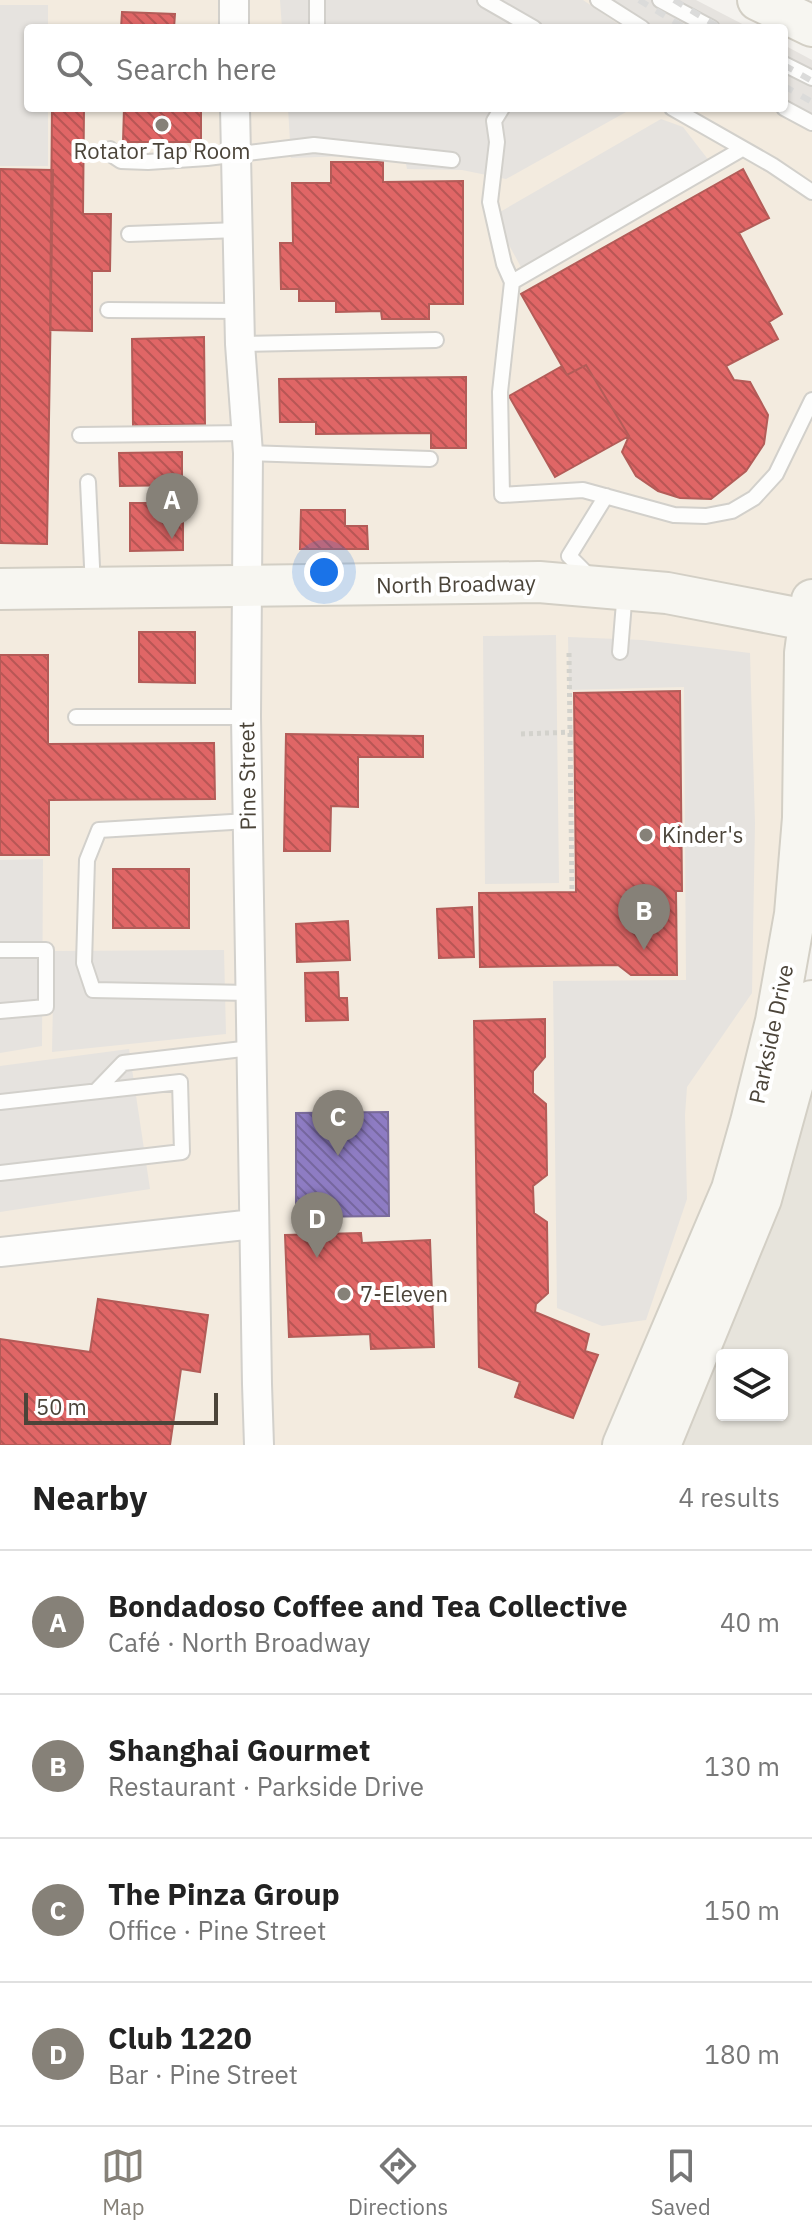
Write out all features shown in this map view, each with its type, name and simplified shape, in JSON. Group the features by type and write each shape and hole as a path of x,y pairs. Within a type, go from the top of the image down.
{"street":[{"path":"234,0 234,24"},
{"name":"Pine Street","path":"235,112 240,344 248,443 246,717 259,1445"},
{"name":"North Broadway","path":"0,589 539,582 667,593 811,614"},
{"name":"Parkside Drive","path":"623,1445 732,1189 776,1021 795,914 803,818 805,653 811,614"},
{"name":"Parkside Drive","path":"660,1445 761,1199 811,1019"},
{"path":"0,1252 254,1224"}],"lane":[{"path":"317,0 317,24"},
{"path":"485,0 527,24"},
{"path":"598,0 636,24"},
{"path":"660,0 705,24"},
{"path":"788,66 812,78"},
{"path":"788,110 812,123"},
{"path":"500,112 494,121 497,142 490,202 504,264 512,282 500,392 502,495 583,490 674,515 706,516 732,511 754,498 776,474 812,400"},
{"path":"679,112 772,165 812,192"},
{"path":"110,149 112,155 121,161 148,162 314,145 452,160"},
{"path":"512,282 742,149"},
{"path":"129,234 238,230"},
{"path":"108,310 239,311"},
{"path":"240,344 436,340"},
{"path":"80,435 248,443 430,459"},
{"path":"88,482 93,587"},
{"path":"606,496 569,556 613,589 620,652"},
{"path":"76,717 246,717"},
{"path":"248,821 99,830 87,860 84,963 93,990 250,993"},
{"path":"0,950 46,950 46,1007 0,1011"},
{"path":"97,1090 123,1063 251,1048"},
{"path":"0,1102 180,1082 182,1152 0,1173"}],"path":[{"path":"569,653 572,890"},
{"path":"521,734 574,732"}],"shaded area":[{"path":"0,0 589,0 627,24 24,24 24,112 780,112 812,129 812,600 776,1021 623,1445 0,1445"},
{"path":"280,0 583,0 618,24 282,24"},
{"path":"589,0 696,0 742,24 627,24"},
{"path":"0,5 48,5 48,24 24,24 24,112 48,112 48,166 0,166"},
{"path":"788,47 812,60 812,129 780,112 788,112"},
{"path":"288,112 626,112 506,179 462,170 407,169 404,154 291,158"},
{"path":"661,119 683,127 710,162 521,267 493,216"},
{"path":"556,635 559,883 485,884 483,636"},
{"path":"568,637 642,640 750,653 755,823 752,993 687,1087 687,1199 646,1320 602,1326 557,1308 553,981 686,980 684,687 569,690"},
{"path":"43,859 42,1046 0,1053 0,860"},
{"path":"224,950 226,1034 52,1052 54,951"},
{"path":"812,1001 812,1445 660,1445"},
{"path":"129,1049 150,1189 0,1212 0,1066"}],"building: Shops":[{"path":"122,12 175,14 174,24 121,24"},
{"path":"52,112 84,112 83,214 111,214 110,271 92,271 92,331 50,330"},
{"name":"Rotator Tap Room","path":"124,112 201,112 201,142 123,142"},
{"path":"331,162 383,162 383,182 463,181 463,304 429,304 429,319 382,319 381,311 336,312 336,301 299,301 299,289 281,289 280,243 293,243 292,183 331,183"},
{"path":"0,169 53,170 47,544 0,543"},
{"path":"743,169 769,218 739,233 782,314 769,322 778,339 726,366 734,380 750,382 768,415 764,444 746,471 711,499 680,498 658,491 636,476 622,452 629,436 586,365 567,375 521,294"},
{"path":"204,337 205,424 133,426 132,339"},
{"path":"586,365 629,436 555,477 509,396 562,366 567,375"},
{"path":"466,377 466,448 431,448 431,433 316,434 316,422 280,422 279,379"},
{"path":"182,452 182,485 120,486 119,453"},
{"path":"130,503 183,503 183,550 130,551"},
{"path":"301,510 345,510 345,526 367,526 368,549 300,549"},
{"path":"139,632 195,632 195,683 139,682"},
{"path":"0,655 48,655 48,744 214,743 215,799 49,800 49,855 0,855"},
{"path":"680,691 682,891 676,891 677,975 631,975 618,965 480,967 479,893 576,892 574,693"},
{"path":"286,734 423,736 423,757 358,757 358,807 331,806 330,851 284,851"},
{"path":"113,869 189,869 189,928 113,928"},
{"path":"472,907 474,957 439,958 437,909"},
{"path":"348,921 350,960 297,962 296,924"},
{"path":"338,972 339,998 347,998 348,1020 306,1021 305,973"},
{"path":"545,1019 545,1057 533,1071 533,1093 546,1104 547,1175 533,1186 534,1213 547,1222 548,1293 536,1304 535,1312 589,1334 585,1351 598,1355 573,1418 515,1397 520,1382 479,1367 474,1021"},
{"path":"361,1233 362,1243 430,1240 434,1347 371,1349 370,1334 289,1337 285,1235"},
{"path":"98,1299 208,1315 200,1372 181,1369 170,1445 0,1445 0,1339 90,1352"}],"building: Offices":[{"path":"388,1112 389,1216 296,1217 296,1113"}],"railway":[{"path":"639,0 678,24"},
{"path":"674,0 713,24"},
{"path":"788,67 812,81"},
{"path":"788,88 812,102"}],"place":[{"name":"Rotator Tap Room","path":"162,125"},
{"name":"Bondadoso Coffee and Tea Collective","path":"172,539"},
{"name":"Kinder's","path":"646,835"},
{"name":"Shanghai Gourmet","path":"644,950"},
{"name":"The Pinza Group","path":"338,1156"},
{"name":"Club 1220","path":"317,1258"},
{"name":"7-Eleven","path":"344,1294"}]}
